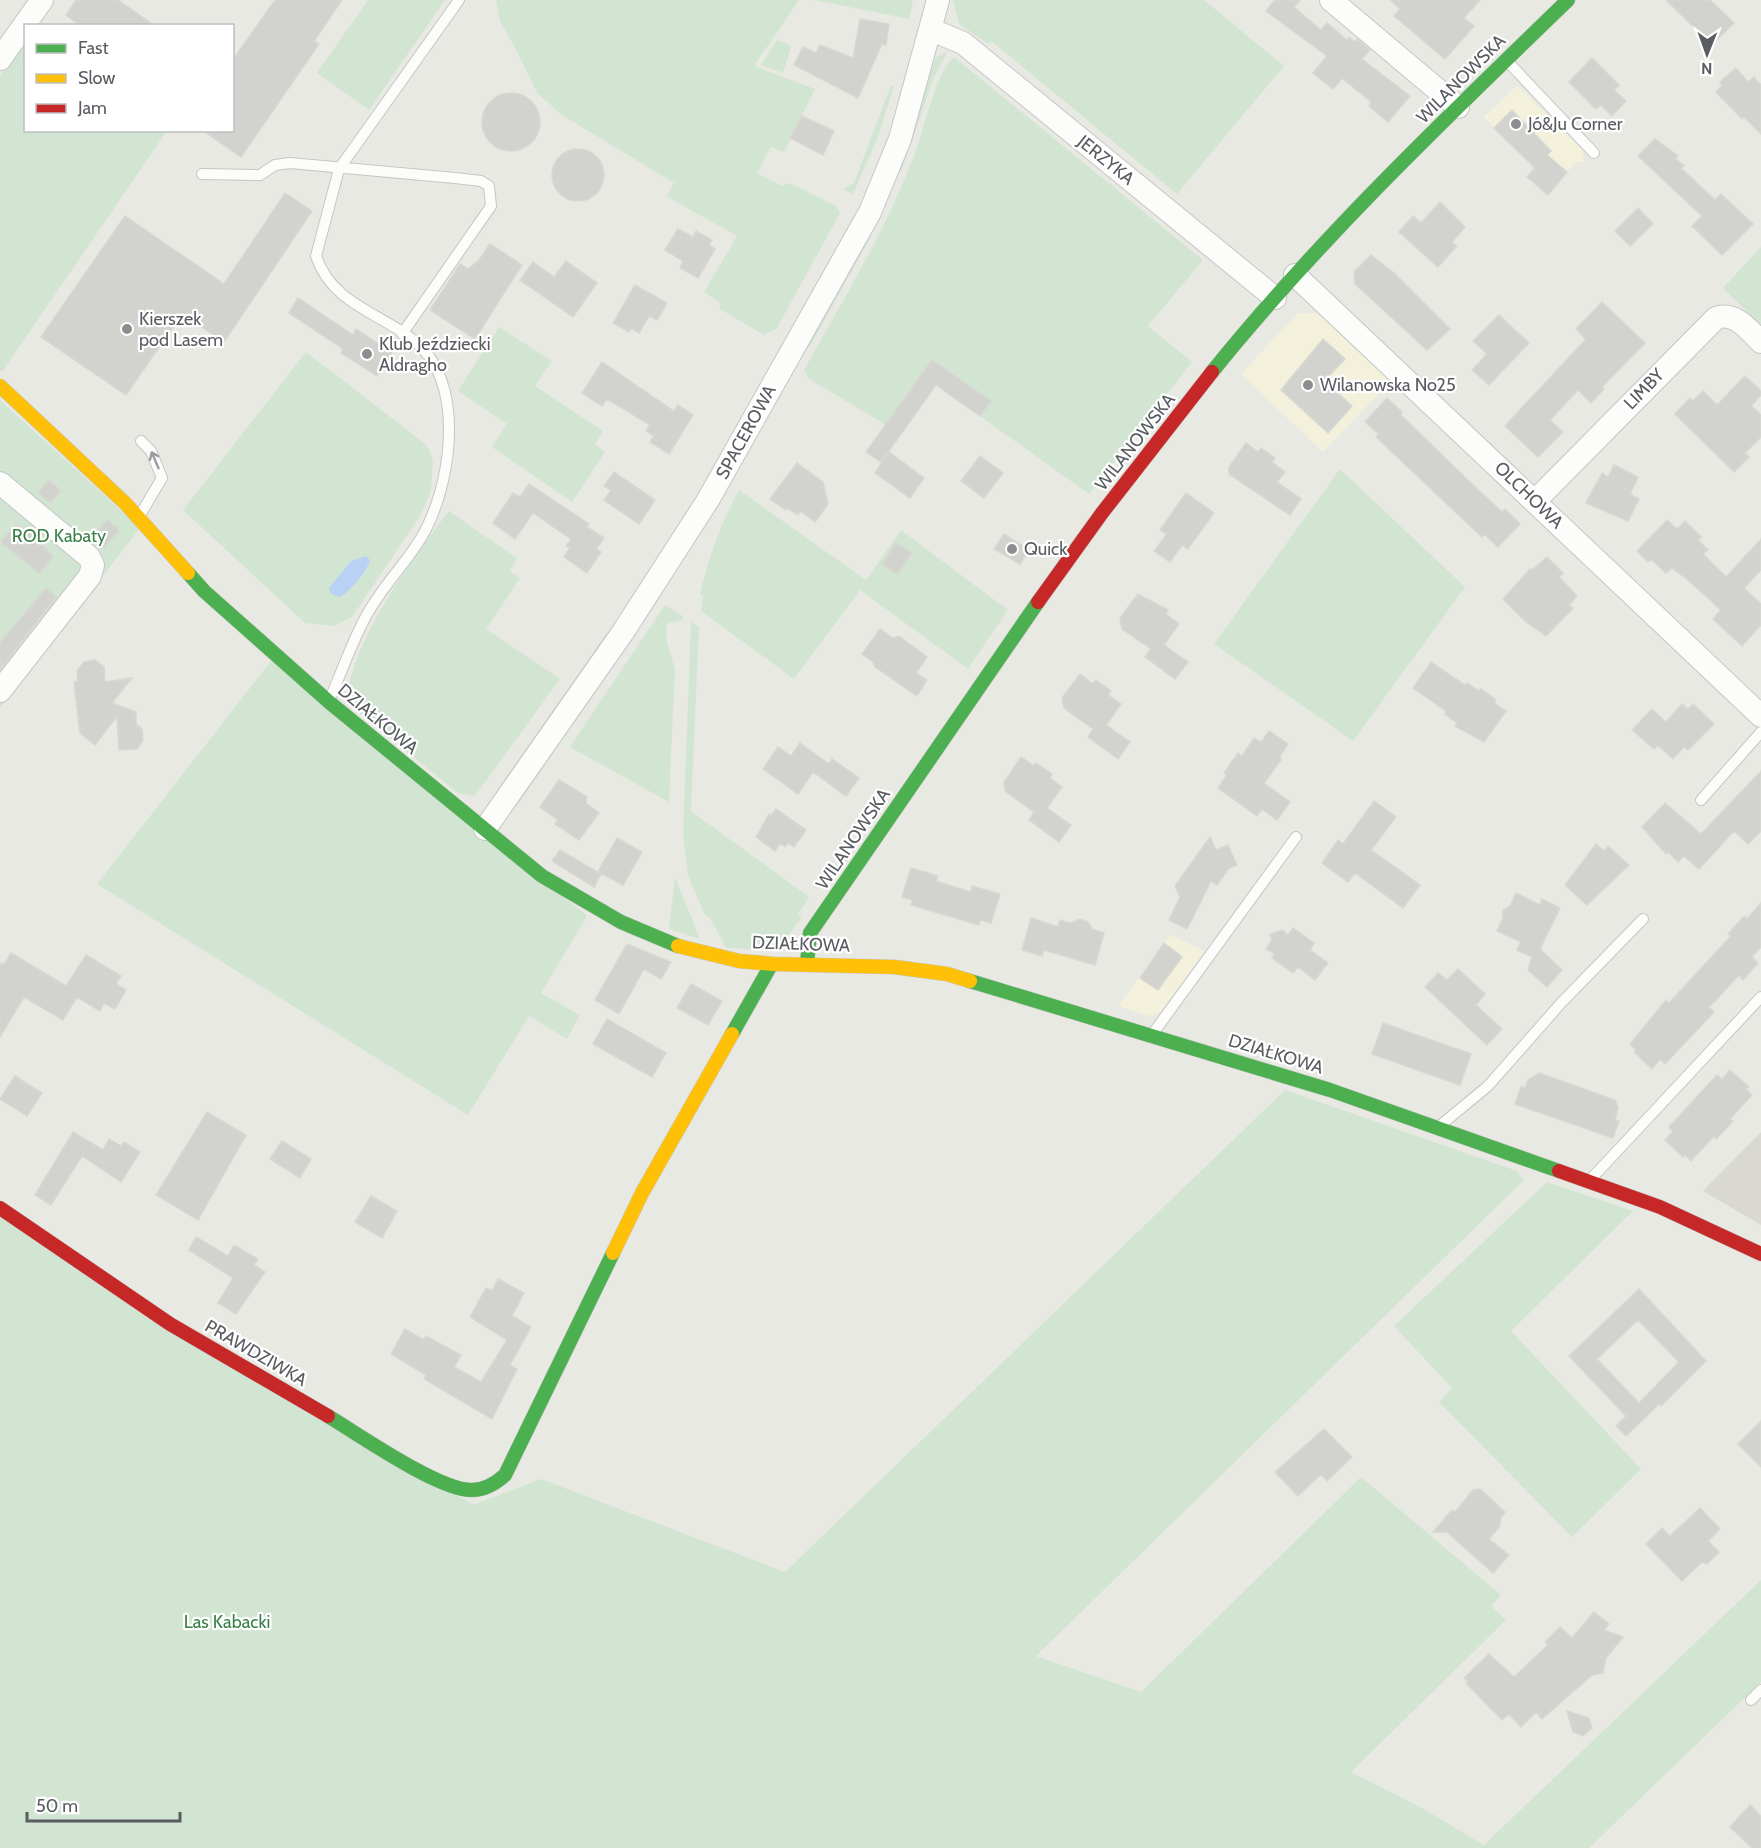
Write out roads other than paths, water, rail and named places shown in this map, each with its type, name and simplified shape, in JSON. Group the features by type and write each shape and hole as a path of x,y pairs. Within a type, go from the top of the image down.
{"street":[{"name":"SPACEROWA","path":"485,829 623,632 748,434 782,367 870,212 900,139 932,30 938,0"},
{"path":"1331,0 1458,107"},
{"name":"WILANOWSKA","path":"807,963 810,933 1025,617 1123,486 1295,275 1458,107 1568,0"},
{"name":"JERZYKA","path":"932,30 963,43 1275,298"},
{"path":"0,59 24,31"},
{"name":"OLCHOWA","path":"1295,275 1761,716"},
{"name":"LIMBY","path":"1535,501 1716,318 1729,316 1740,321 1761,342"},
{"name":"DZIAŁKOWA","path":"0,386 138,518 204,591 329,702 542,876 575,898 612,917 687,949 722,958 771,965 807,963 889,965 947,974 1330,1090 1660,1207 1761,1254"},
{"path":"0,483 88,557 93,565 90,576 0,691"},
{"name":"PRAWDZIWKA","path":"0,1208 170,1324 447,1486 475,1491 485,1490 495,1485 505,1475 642,1193 771,965"}],"lane":[{"path":"329,702 364,618 421,538 444,484 449,445 449,415 440,382 423,349 334,289 319,266 316,256 339,169 459,0"},
{"path":"1506,60 1594,153"},
{"path":"202,174 260,175 275,165 290,163 481,181 489,186 491,206 402,334"},
{"path":"138,518 162,478 151,451 141,441"},
{"path":"1701,800 1761,732"},
{"path":"1152,1035 1296,837"},
{"path":"1438,1128 1488,1086 1562,1002 1643,919"},
{"path":"1589,1181 1761,997"},
{"path":"1751,1700 1761,1690"}],"water":[{"path":"366,556 370,560 368,565 354,585 340,597 331,594 329,588 351,561"}],"place":[{"name":"Jó&Ju Corner","path":"1516,124"},
{"name":"Kierszek pod Lasem","path":"127,329"},
{"name":"Klub Jeździecki Aldragho","path":"367,354"},
{"name":"Wilanowska No25","path":"1308,385"},
{"name":"Quick","path":"1012,549"}],"park label":[{"name":"ROD Kabaty","path":"59,536"},
{"name":"Las Kabacki","path":"227,1622"}]}
